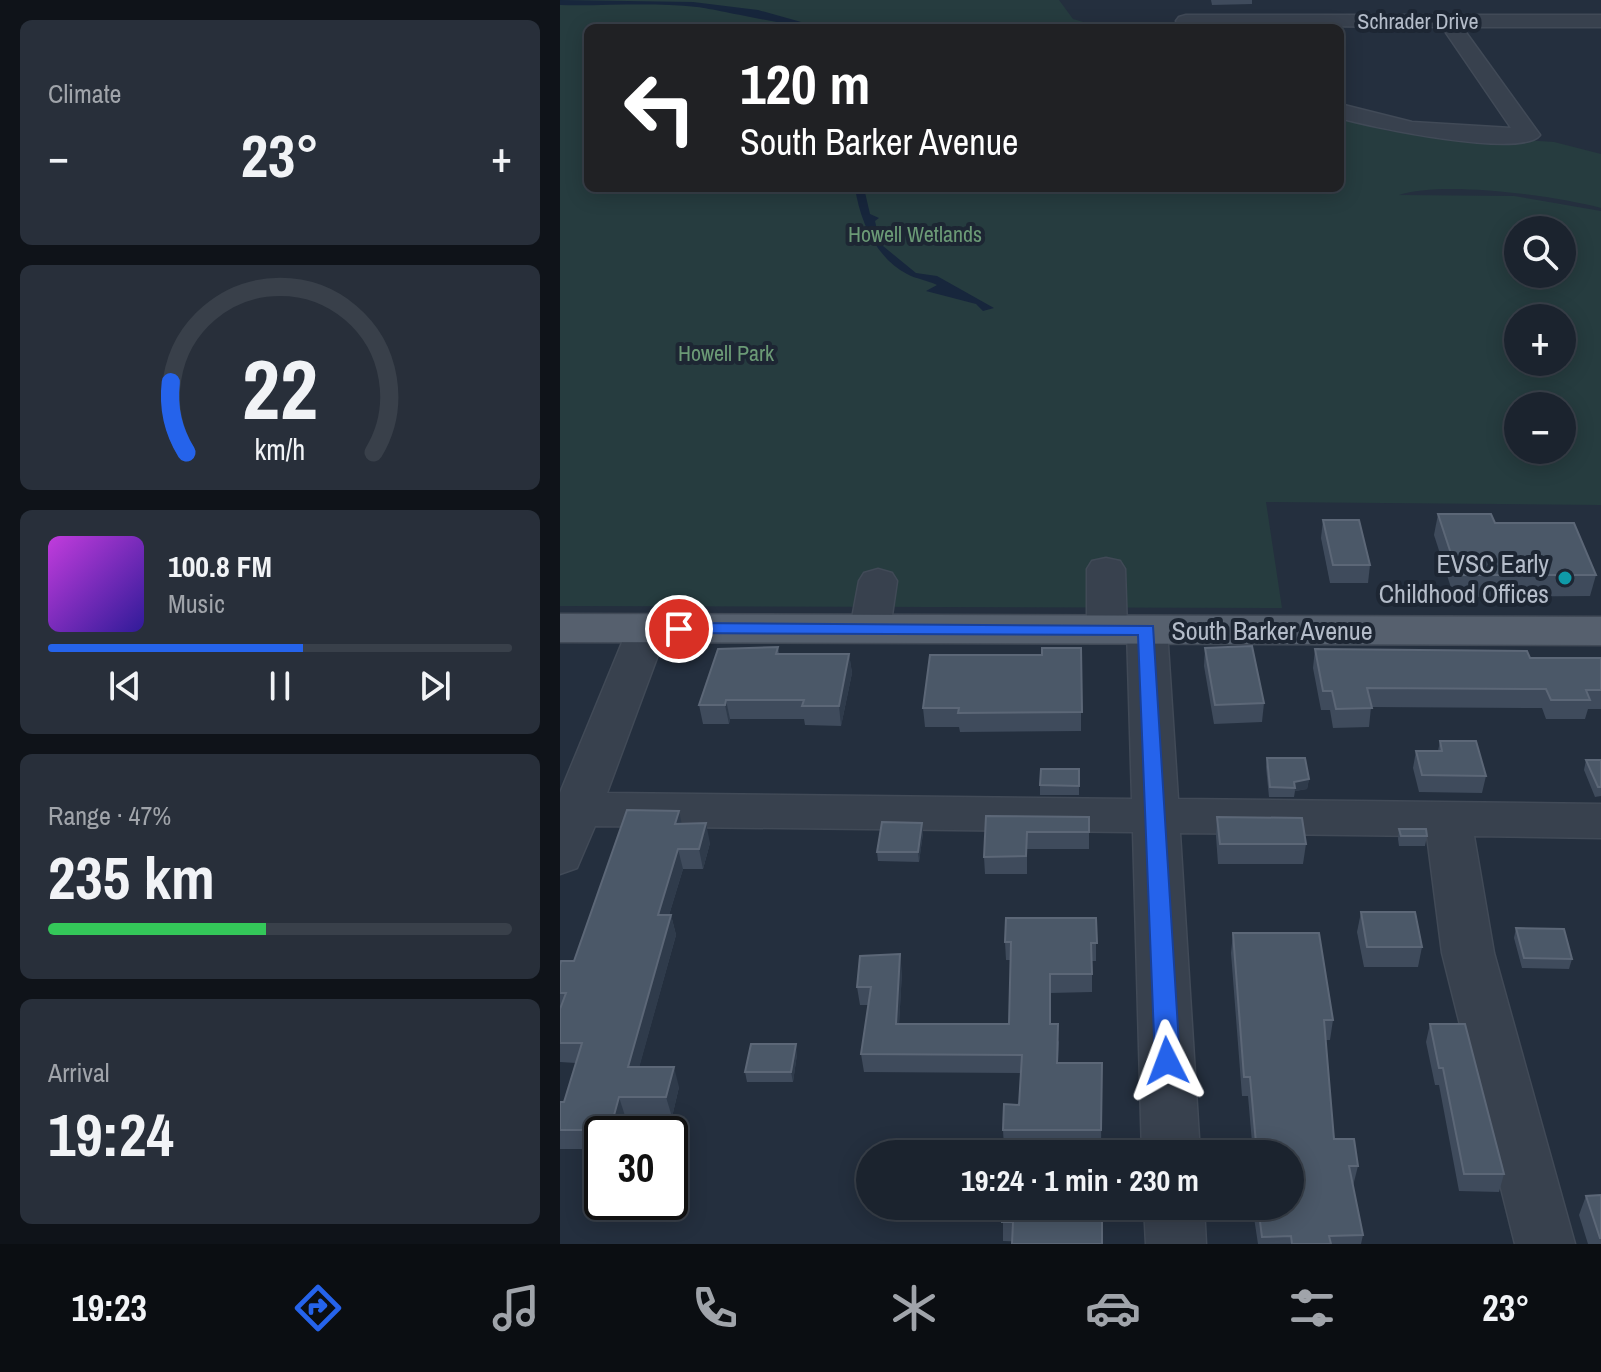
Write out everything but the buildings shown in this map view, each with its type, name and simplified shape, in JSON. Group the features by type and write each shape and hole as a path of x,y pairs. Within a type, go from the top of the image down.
{"main road":[{"name":"South Barker Avenue","path":"560,628 1601,631"}],"street":[{"name":"Schrader Drive","path":"1186,21 1601,21"},
{"path":"1344,112 1395,129 1441,136 1528,135 1448,21"},
{"path":"1106,569 1127,630 1156,813 1170,1140"},
{"path":"870,629 878,581"},
{"path":"560,856 569,809 648,628"},
{"path":"569,809 1156,813 1601,821"},
{"path":"1448,818 1468,953 1545,1244"},
{"path":"1175,1220 1176,1244"}],"green space":[{"path":"560,0 1059,0 1073,19 1090,24 584,24 584,192 1344,192 1344,117 1389,131 1554,142 1601,154 1601,208 1556,199 1470,189 1399,195 1514,196 1601,211 1601,505 1266,502 1282,608 560,606"}],"water":[{"path":"560,0 693,2 758,10 808,24 786,24 697,7 560,5"},
{"path":"856,192 865,192 870,214 879,218 875,221 879,239 885,241 883,246 916,273 937,276 994,308 983,311 976,304 926,291 937,285 910,276 886,258 871,237"}],"place":[{"name":"EVSC Early Childhood Offices","path":"1565,578"}],"route":[{"path":"679,629 1147,630 1167,1061"}],"park label":[{"name":"Howell Wetlands","path":"915,234"},
{"name":"Howell Park","path":"726,353"}]}
